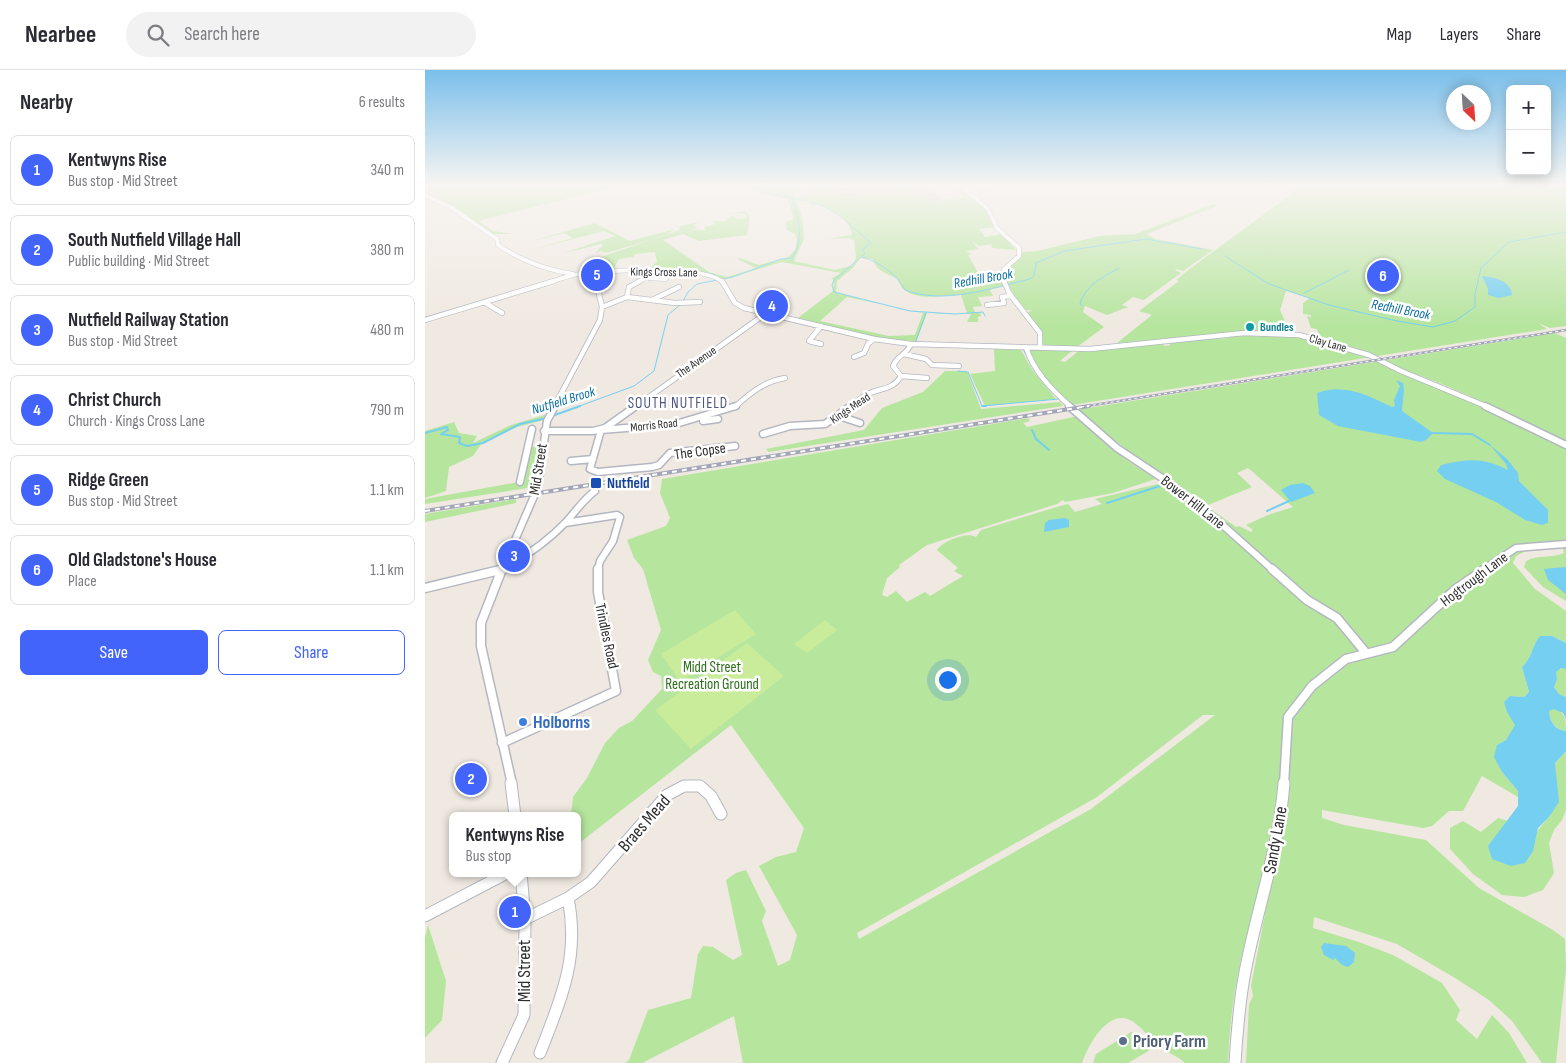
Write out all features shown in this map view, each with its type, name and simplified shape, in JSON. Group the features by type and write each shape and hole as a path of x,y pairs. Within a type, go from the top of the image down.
{"street":[{"path":"487,232 497,239 497,245 516,257 567,275"},
{"path":"1002,232 1019,249 1019,256 1004,271 1007,300 1038,330 1041,338 1040,348"},
{"path":"594,272 602,307 627,297 675,303 700,302"},
{"name":"Kings Cross Lane","path":"425,320 567,275 594,272 694,272 711,274 720,279 739,305 765,314 874,339 911,344 1040,348"},
{"path":"627,297 629,287 645,278 666,279"},
{"path":"652,300 679,287"},
{"path":"987,304 997,306 1007,300"},
{"path":"484,302 501,313"},
{"name":"Mid Street","path":"515,812 513,790 481,646 481,623 538,488 542,443 548,418 599,320 602,307"},
{"name":"The Avenue","path":"601,430 765,314"},
{"path":"821,326 816,329 816,334 809,342 821,344"},
{"name":"Clay Lane","path":"1040,348 1089,349 1244,333 1299,335 1369,355 1401,371 1478,402 1566,445"},
{"path":"854,357 864,353 868,344 874,339"},
{"path":"911,344 908,352 895,360 893,366 901,376 924,379"},
{"name":"Bower Hill Lane","path":"1026,347 1029,358 1038,373 1063,400 1117,448 1165,480 1217,520 1307,600 1337,618 1366,653"},
{"path":"904,354 926,359 932,364 959,366"},
{"name":"Kings Mead","path":"763,434 791,425 826,423 839,416 847,407 868,394 892,387 899,382 901,376"},
{"name":"Morris Road","path":"601,430 676,424 734,408 749,394 773,380 785,378"},
{"path":"839,416 860,422"},
{"path":"687,421 718,419"},
{"path":"520,482 531,429"},
{"path":"544,431 601,430 593,459 575,459 571,461"},
{"path":"528,444 542,443"},
{"name":"The Copse","path":"593,459 590,468 598,472 610,471 656,466 670,453 735,446"},
{"path":"425,588 502,570 565,523 583,500 595,492"},
{"name":"Trindles Road","path":"502,743 615,691 617,688 598,592 597,576 599,561 613,541 619,517 617,515 565,523"},
{"name":"Hogtrough Lane","path":"1366,653 1393,647 1456,589 1517,548 1566,544"},
{"name":"Sandy Lane","path":"1235,1063 1238,1014 1245,971 1274,853 1282,807 1288,717 1312,686 1346,660 1366,653"},
{"name":"Braes Mead","path":"525,919 568,898 598,876 659,802 671,791 684,786 700,786 711,796 721,814"},
{"path":"425,916 499,877"},
{"name":"Mid Street","path":"502,1063 524,1015 525,919 521,877"},
{"path":"540,1053 568,979 573,957 573,924 568,898"}],"green space":[{"path":"488,232 514,234 490,234"},
{"path":"562,232 599,232 531,250 573,238 565,233 532,241"},
{"path":"607,232 613,232 630,241 662,232 670,232 664,236 606,253 601,251 595,253 603,245 601,244 564,253 615,236"},
{"path":"673,232 747,232 747,235 699,241 683,234 663,240 709,272 727,277 756,268 739,258 759,265 788,257 795,250 797,239 795,234 792,232 803,232 804,239 794,261 834,270 852,266 856,258 854,240 848,238 828,239 852,235 851,232 982,232 985,237 1001,234 1016,250 993,248 991,245 993,244 979,246 972,241 978,249 966,251 971,254 968,255 983,282 996,281 994,274 1000,274 1004,286 990,290 993,296 978,297 982,306 973,307 975,312 980,312 981,316 978,317 978,322 967,322 971,314 956,314 967,313 961,295 925,297 911,294 903,288 897,278 879,269 873,259 860,258 853,268 837,281 836,292 883,305 847,297 820,321 889,336 915,335 923,313 908,310 931,313 927,313 916,341 878,339 798,318 833,291 834,280 831,279 841,273 782,262 719,281 721,283 706,275 648,270 657,262 655,252 635,254 633,257 619,259 613,270 590,271 581,266 589,261"},
{"path":"1151,232 1147,234 1155,239 1213,250 1183,271 1176,269 1181,273 1144,300 1133,297 1122,305 1128,307 1107,315 1085,306 1083,312 1104,327 1077,347 1045,346 1043,344 1042,331 1027,313 1032,310 1026,310 1014,296 1005,276 1008,268 1023,252 1038,251 1099,236"},
{"path":"1239,232 1566,232 1566,326 1550,328 1538,323 1547,329 1072,405 1039,371 1030,356 1030,349 1073,350 1060,361 1065,362 1080,350 1161,343 1165,346 1170,345 1170,342 1229,338 1229,336 1277,335 1324,342 1355,350 1320,338 1317,329 1311,328 1307,316 1311,317 1311,315 1303,314 1303,303 1310,298 1286,291 1280,310 1287,326 1284,327 1286,331 1298,333 1241,332 1117,343 1152,315 1139,311 1179,281 1176,280"},
{"name":"Midd Street Recreation Ground","path":"1555,333 1566,338 1566,443 1450,388 1426,378 1406,372 1394,371 1452,392 1566,449 1566,541 1519,546 1526,551 1516,556 1513,563 1535,589 1566,611 1566,643 1552,636 1540,637 1537,641 1522,667 1529,692 1524,697 1510,696 1507,712 1516,725 1506,740 1497,745 1502,772 1518,791 1518,797 1482,776 1463,811 1449,811 1432,826 1423,828 1322,810 1322,818 1344,825 1426,840 1479,888 1553,930 1565,939 1566,968 1556,1063 1542,1063 1512,1021 1489,1000 1455,978 1397,944 1314,917 1313,928 1393,955 1442,983 1460,1010 1456,1020 1477,1039 1492,1015 1509,1033 1527,1063 1246,1063 1249,1005 1253,996 1251,986 1265,914 1255,909 1236,985 1228,1063 1185,1063 1160,1047 1132,1021 1123,1018 1115,1019 1100,1030 1089,1047 1082,1063 743,1063 734,1016 642,1063 625,1063 629,1060 648,1010 691,998 698,954 703,946 713,947 733,960 742,955 726,880 736,873 746,870 766,911 762,921 778,966 790,960 797,935 759,866 776,857 796,852 804,828 731,725 581,842 581,812 571,812 573,797 587,778 605,743 619,728 632,721 662,689 661,676 653,672 648,660 661,630 643,569 634,558 627,540 666,526 670,518 660,493 662,479 1028,418 1030,421 1023,423 1027,427 1078,416 1125,459 1156,479 1113,493 1065,502 1063,500 1057,504 927,545 899,565 900,567 887,578 882,595 887,597 896,591 907,602 925,592 930,596 963,576 954,571 958,568 937,550 955,538 966,535 976,537 981,530 1068,504 1075,512 1102,504 1095,499 1162,483 1215,523 1299,598 1288,581 1209,511 1212,510 1236,527 1239,526 1251,532 1253,530 1246,525 1293,507 1248,468 1237,473 1252,487 1208,505 1138,458 1076,410","holes":["1203,715 1215,715 1091,809 859,939 857,933 1097,797"]},
{"path":"994,349 1021,350 1033,371 1056,399 985,406 970,374 995,371"},
{"path":"945,371 967,371 981,409 1060,402 1063,406 769,452 766,449 864,430 882,408 923,392"},
{"path":"545,415 544,420 517,427 482,443 473,456 449,467 446,491 425,498 425,431 454,422 459,433 477,436 473,443 511,425"},
{"path":"538,446 535,490 528,491 528,488 425,504 425,499 524,481 532,447"},
{"path":"516,499 516,503 425,522 425,514"},
{"path":"1563,548 1566,548 1566,601 1543,587 1524,567 1526,561 1531,559 1564,553"},
{"path":"735,610 756,634 680,681 661,654"},
{"path":"825,620 837,630 807,653 794,644"},
{"name":"Midd Street Recreation Ground","path":"747,643 784,676 691,749 655,710"},
{"path":"1561,668 1566,669 1566,697 1559,694 1554,687 1557,680 1555,672"},
{"path":"1554,708 1565,717 1566,731 1556,727 1552,721 1549,711"},
{"path":"1566,751 1566,810 1562,820 1554,830 1549,843 1554,873 1543,890 1524,897 1502,895 1473,874 1450,849 1450,828 1463,821 1481,832 1498,818 1508,821 1488,846 1536,834 1555,805 1555,763"},
{"path":"428,925 446,981 442,1020 425,1038 425,937"},
{"path":"1131,1032 1137,1034 1150,1050 1128,1063 1093,1063 1096,1054"}],"water":[{"path":"1482,276 1492,277 1505,283 1509,286 1512,295 1499,298 1488,295 1488,289"},
{"path":"1396,380 1403,383 1402,411 1433,433 1426,440 1421,442 1338,426 1319,415 1317,393 1327,390 1337,389 1355,392 1374,398 1392,407 1395,406 1394,400 1400,386"},
{"path":"1490,445 1507,459 1518,473 1519,481 1548,510 1548,523 1542,525 1525,520 1496,502 1445,479 1437,471 1441,465 1475,460 1491,463 1508,470 1506,464"},
{"path":"1303,483 1310,486 1315,493 1291,502 1281,490 1290,485"},
{"path":"1065,518 1069,520 1069,527 1044,532 1045,523 1049,520"},
{"path":"1566,567 1566,594 1548,580 1544,569"},
{"path":"1540,636 1552,636 1566,643 1566,669 1561,668 1556,672 1557,680 1554,687 1559,694 1566,697 1566,719 1563,713 1554,709 1549,711 1554,725 1566,731 1566,751 1555,763 1559,802 1549,817 1538,828 1533,851 1525,863 1511,866 1492,859 1488,846 1518,806 1518,791 1502,772 1494,757 1497,745 1506,740 1515,725 1507,712 1504,702 1510,696 1524,697 1529,692 1522,667"},
{"path":"1324,943 1346,946 1355,953 1354,962 1348,967 1342,965 1335,958 1333,960 1324,955 1321,947"}],"waterway":[{"name":"Nutfield Brook","path":"683,301 688,292 697,284 733,277 781,259 792,258 798,244 799,232"},
{"name":"Redhill Brook","path":"859,232 871,243 862,250 865,253 862,257 887,269 902,284 905,290 936,296 967,294 1030,279 1034,276 1036,263 1064,251 1146,239 1202,249"},
{"name":"Redhill Brook","path":"1225,256 1269,284 1329,305 1397,321 1433,327 1455,321 1475,307 1475,294 1481,268 1509,242 1564,232"},
{"path":"861,257 834,280 832,285 834,292 910,311 955,314 983,312 985,316"},
{"path":"1082,306 1080,303 1086,291 1101,278 1119,268"},
{"path":"1304,293 1349,270"},
{"path":"699,272 713,274 720,278"},
{"name":"Nutfield Brook","path":"577,407 634,386 654,371 668,315 681,304"},
{"path":"916,341 926,313"},
{"path":"1178,342 1211,339"},
{"path":"1023,349 1035,372 1047,386"},
{"path":"958,371 967,372"},
{"path":"968,372 982,406"},
{"path":"982,406 1059,399"},
{"name":"Nutfield Brook","path":"552,416 580,406"},
{"name":"Nutfield Brook","path":"425,433 447,427 448,430 441,434 460,437 459,443 467,446 483,443 520,424 547,418"},
{"path":"1032,430 1036,439 1049,450"},
{"path":"1433,433 1472,434 1490,445"},
{"path":"1107,503 1163,485"},
{"path":"1267,511 1289,501"}],"railway":[{"path":"1081,407 1566,330"},
{"path":"425,511 1089,406"}],"place":[{"name":"Ridge Green","path":"597,275"},
{"name":"Old Gladstone's House","path":"1383,276"},
{"name":"Christ Church","path":"772,306"},
{"name":"Bundles","path":"1250,327"},
{"name":"Nutfield","path":"596,483"},
{"name":"Nutfield Railway Station","path":"514,556"},
{"name":"Holborns","path":"523,722"},
{"name":"South Nutfield Village Hall","path":"471,779"},
{"name":"Kentwyns Rise","path":"515,912"},
{"name":"Priory Farm","path":"1123,1041"}],"district":[{"name":"SOUTH NUTFIELD","path":"678,403"}]}
